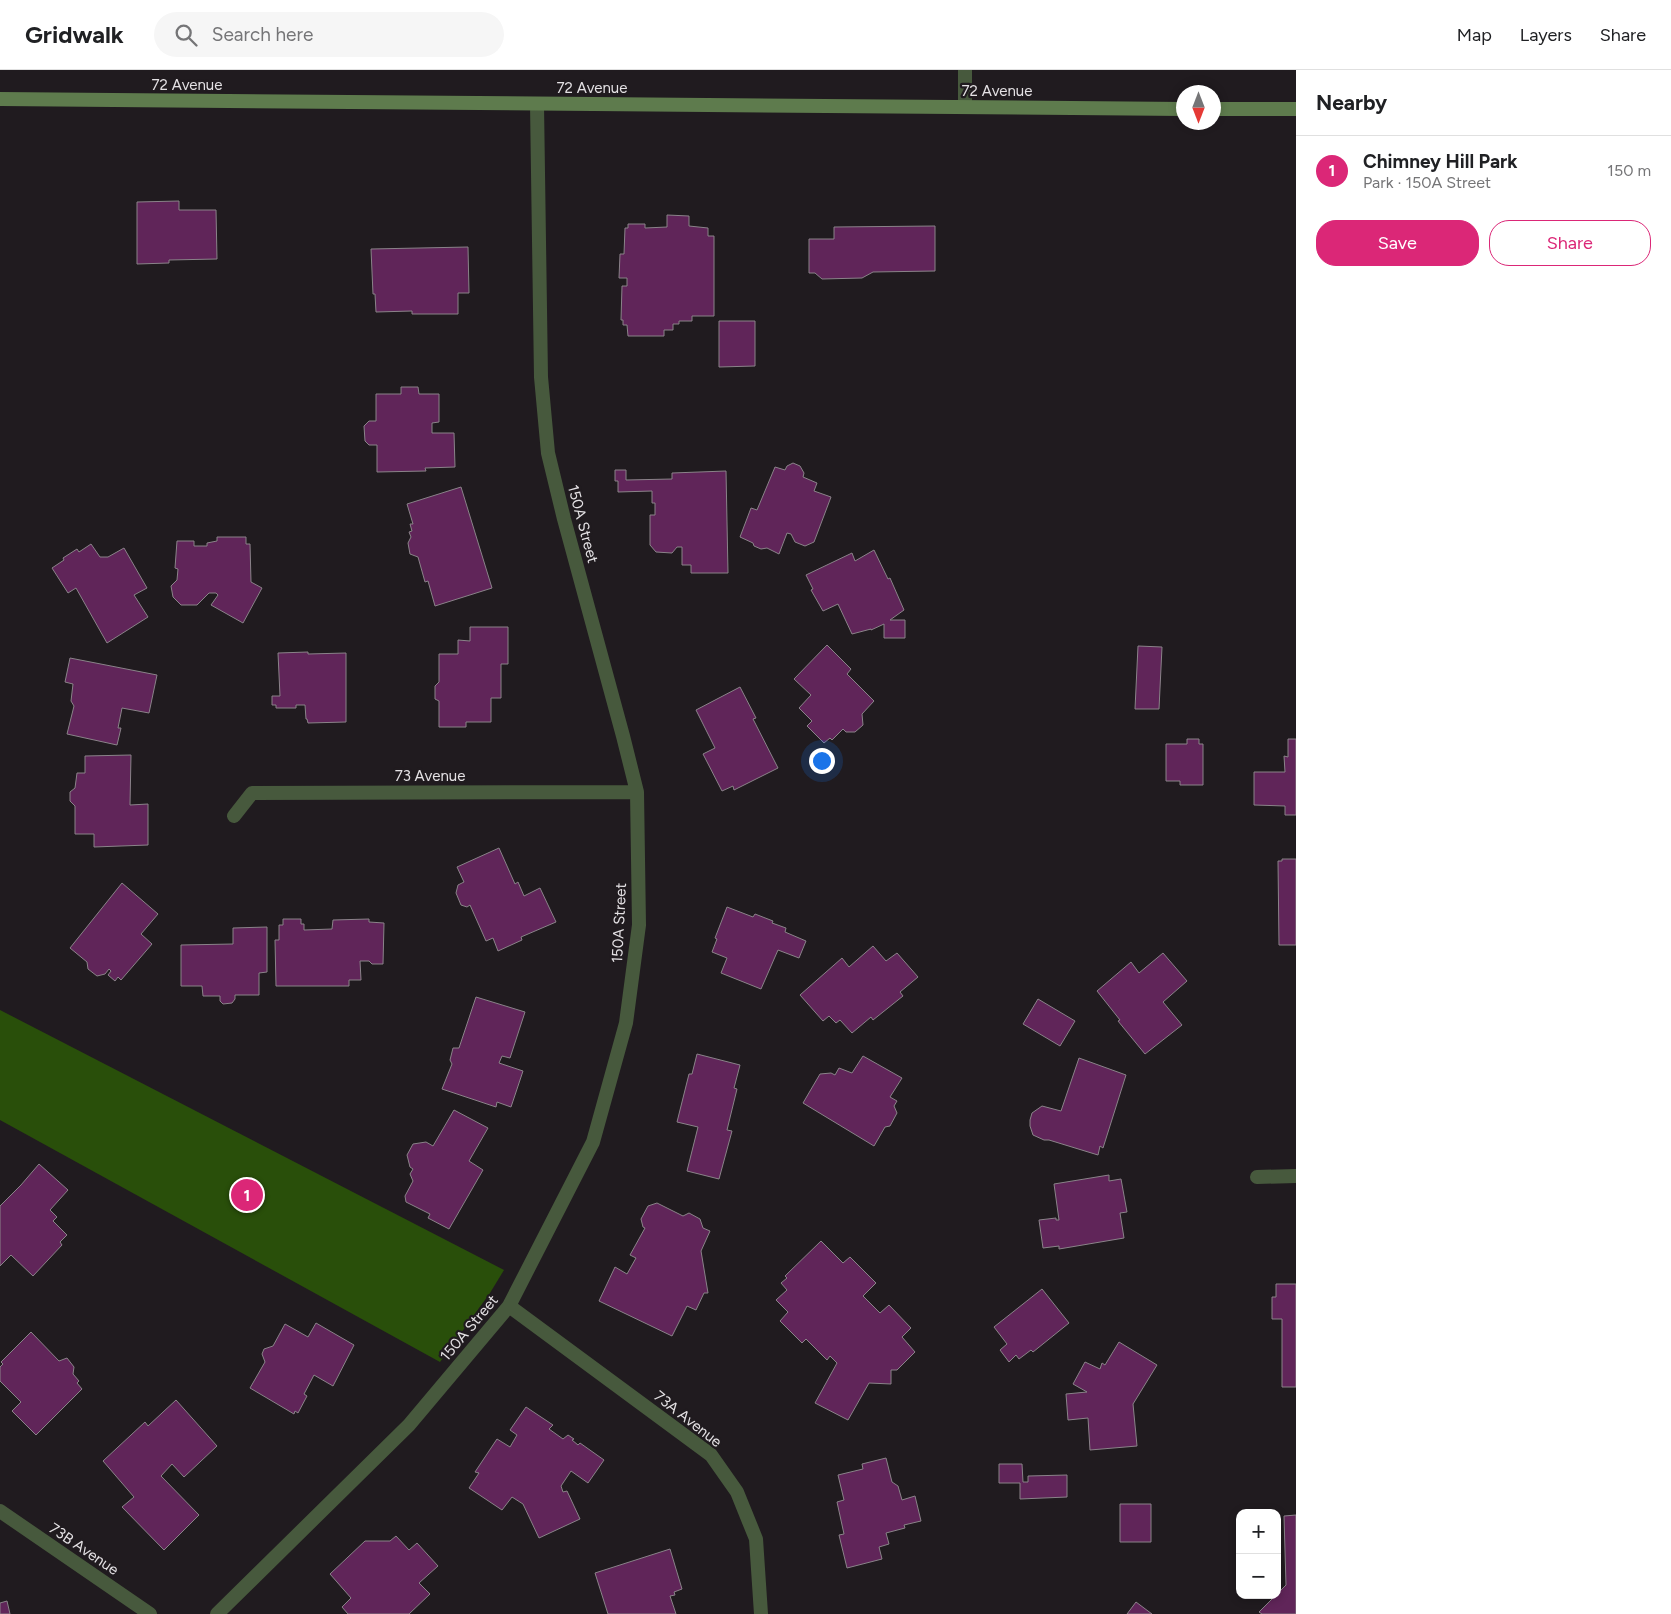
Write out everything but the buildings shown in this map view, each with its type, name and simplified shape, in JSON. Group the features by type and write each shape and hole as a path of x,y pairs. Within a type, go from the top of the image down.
{"main road":[{"name":"72 Avenue","path":"0,99 1176,108"},
{"path":"1221,109 1296,109"}],"street":[{"path":"965,70 965,107"},
{"name":"150A Street","path":"217,1614 409,1425 510,1306 593,1142 626,1024 639,925 637,792 564,520 548,453 541,377 537,104"},
{"name":"73 Avenue","path":"234,816 252,793 637,792"},
{"path":"1257,1178 1296,1176"},
{"name":"73A Avenue","path":"510,1306 711,1454 737,1492 756,1539 761,1614"},
{"name":"73B Avenue","path":"0,1511 150,1614"}],"green space":[{"path":"0,1010 504,1270 490,1293 440,1362 0,1120"}],"place":[{"name":"Chimney Hill Park","path":"247,1195"}]}
